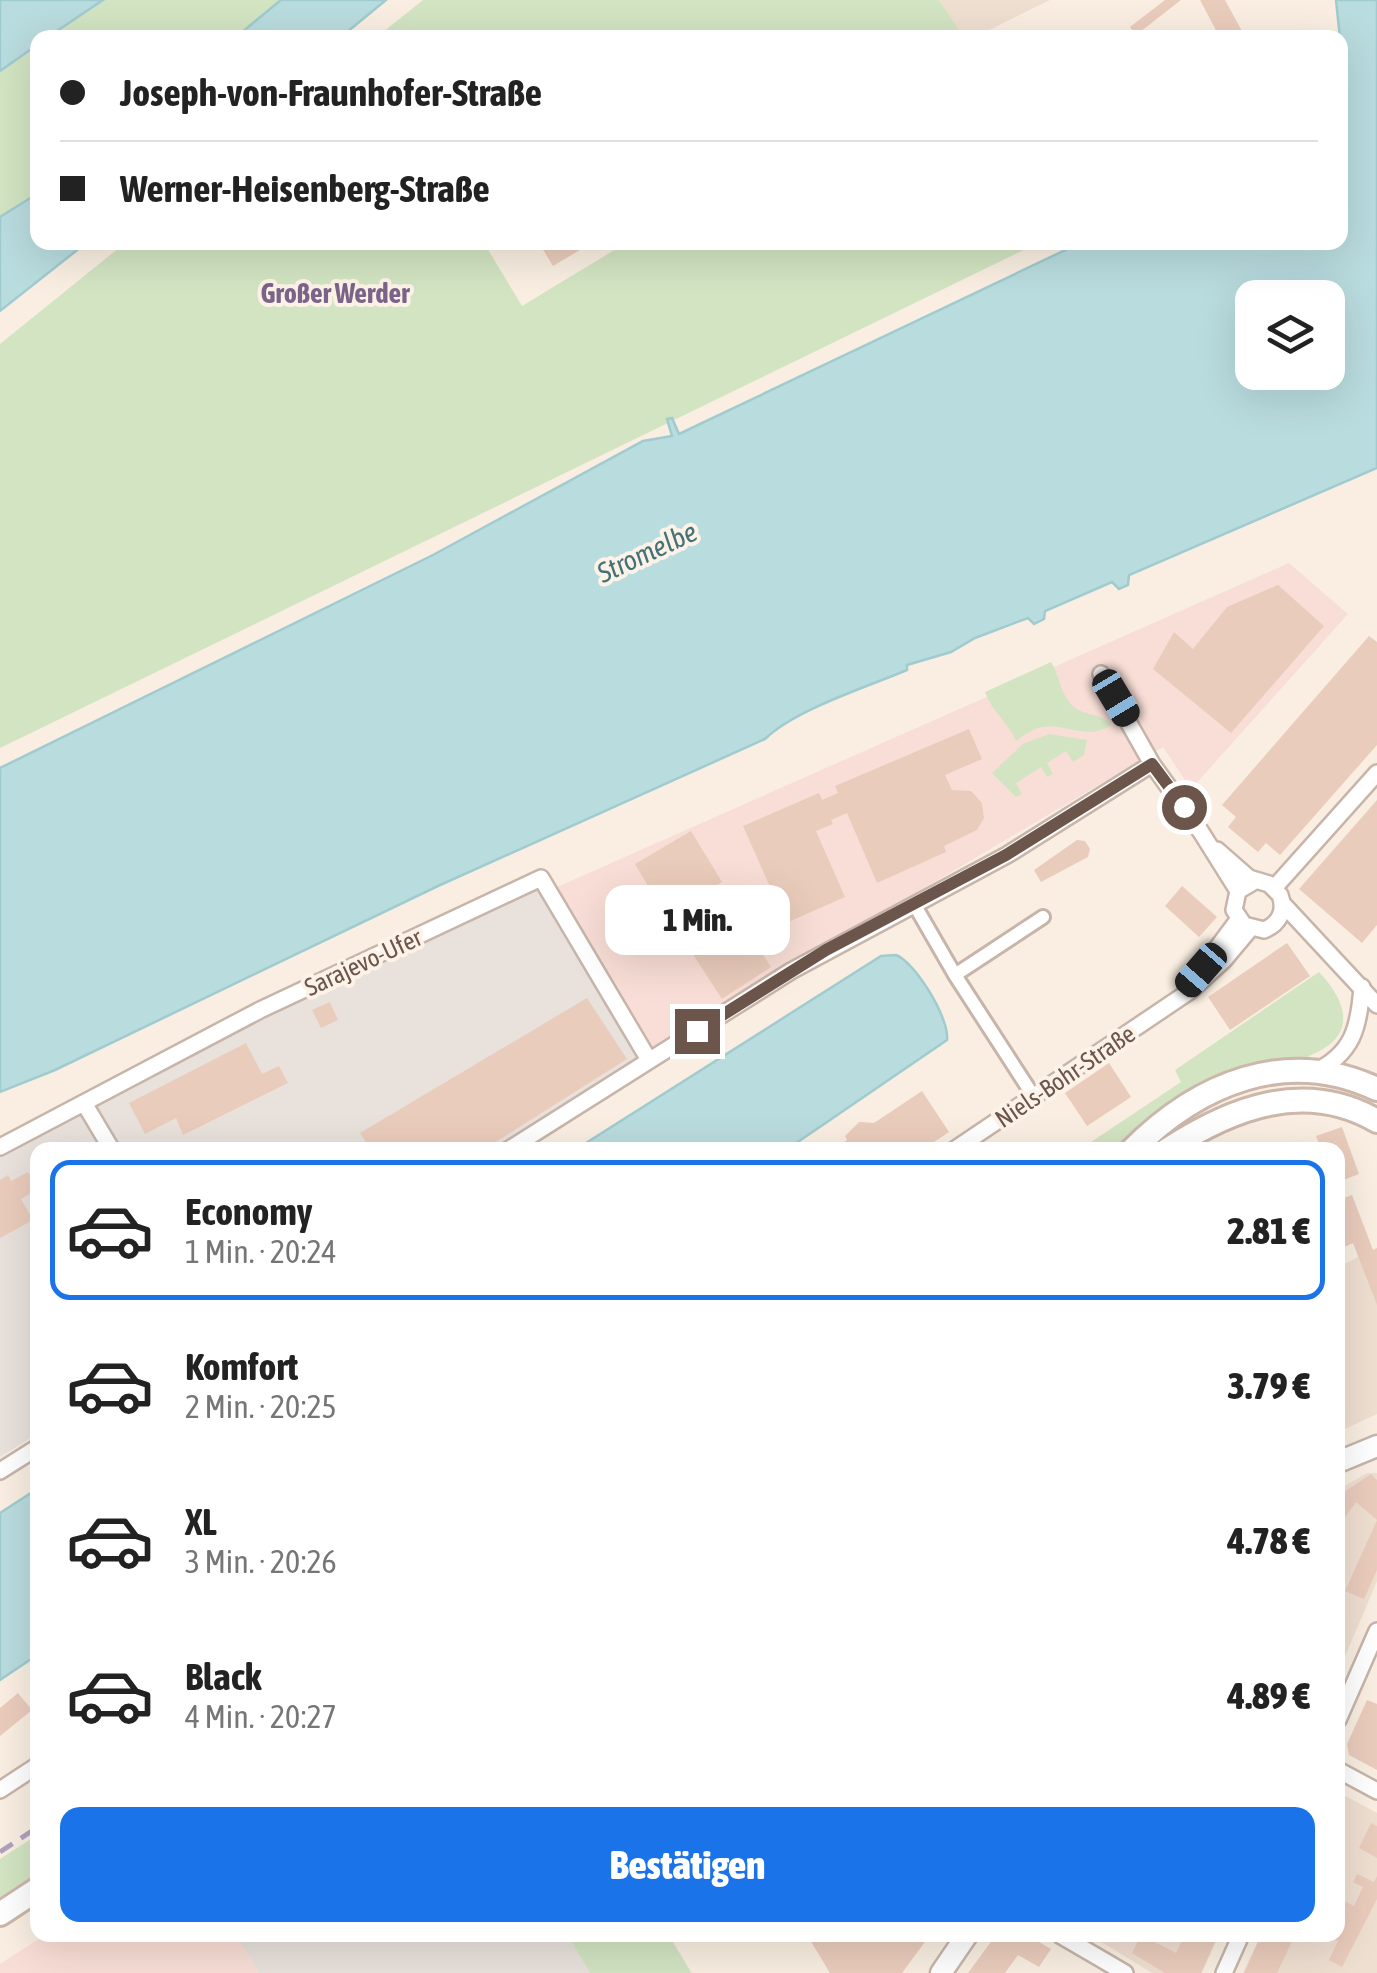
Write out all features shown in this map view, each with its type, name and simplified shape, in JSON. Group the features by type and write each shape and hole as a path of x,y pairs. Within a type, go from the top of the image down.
{"main road":[{"path":"1141,1142 1179,1108 1220,1086 1264,1074 1314,1072 1377,1089"},
{"path":"1180,1142 1224,1116 1282,1100 1339,1105 1377,1122"},
{"path":"0,1914 30,1895"}],"street":[{"path":"1102,674 1152,764 1238,892"},
{"path":"521,1142 803,964 1006,855 1152,764"},
{"path":"1274,887 1377,774"},
{"path":"1201,832 1232,864 1256,882 1274,887 1283,904 1377,1005"},
{"name":"Sarajevo-Ufer","path":"0,1148 260,1010 541,878 649,1060"},
{"path":"1256,882 1238,892 1234,906 1244,925 1264,930 1275,924 1283,904"},
{"path":"914,904 1034,1097"},
{"path":"955,975 1043,918"},
{"path":"1275,924 1321,946"},
{"name":"Niels-Bohr-Straße","path":"966,1142 1216,968 1244,925"},
{"path":"1314,1072 1351,1045 1360,1017 1362,987"},
{"path":"84,1103 107,1142"},
{"path":"1345,1459 1374,1449"},
{"path":"0,1470 30,1453"},
{"path":"1345,1704 1377,1631"},
{"path":"0,1790 30,1770"},
{"path":"1345,1774 1377,1791"},
{"path":"941,1973 962,1942"},
{"path":"1072,1942 1125,1973"},
{"path":"1224,1973 1239,1942"}],"shaded area":[{"path":"939,0 1050,0 989,30 959,30"},
{"path":"1289,563 1348,614 1191,789 1163,747 653,1048 557,887"},
{"path":"531,873 642,1059 508,1142 30,1142 30,1438 0,1457 0,1140 251,1007"},
{"path":"1377,1248 1377,1414 1345,1429 1345,1264"},
{"path":"1367,1473 1377,1473 1377,1581 1345,1656 1345,1486"},
{"path":"1345,1796 1377,1813 1377,1973 1243,1973 1258,1942 1345,1942"},
{"path":"34,1942 240,1942 259,1973 0,1973 0,1964"},
{"path":"240,1942 673,1942 692,1973 259,1973"},
{"path":"1101,1942 1216,1942 1202,1973 1152,1973"}],"green space":[{"path":"103,0 281,0 245,30 60,30"},
{"path":"423,0 939,0 959,30 386,30"},
{"path":"30,50 30,198 0,217 0,71"},
{"path":"116,250 488,250 522,306 614,250 1024,250 0,748 0,344"},
{"path":"1051,662 1069,702 1111,725 1093,732 1038,728 1016,741 985,692"},
{"path":"1049,734 1087,740 1084,755 1073,762 1066,751 1047,763 1053,774 1047,777 1041,767 1016,783 1022,794 1016,797 992,773 1023,744"},
{"path":"1319,972 1342,1008 1341,1030 1324,1048 1309,1056 1308,1063 1205,1085 1166,1108 1129,1142 1091,1142 1181,1082 1175,1070"},
{"path":"30,1840 30,1878 0,1897 0,1859"},
{"path":"572,1942 672,1942 691,1973 590,1973"}],"water":[{"path":"0,0 103,0 58,30 30,30 30,50 0,71"},
{"path":"281,0 386,0 350,30 245,30"},
{"name":"Stromelbe","path":"1336,0 1377,0 1377,468 1129,575 1128,585 1119,589 1112,582 1045,611 1044,619 1034,624 1028,618 975,638 951,652 907,665 907,670 794,718 765,739 438,886 55,1070 0,1092 0,768 433,555 643,441 672,436 667,419 672,418 679,434 1065,250 1348,250 1348,30 1339,30"},
{"path":"30,198 30,250 77,250 0,311 0,217"},
{"path":"896,955 912,968 930,992 943,1019 947,1040 798,1142 588,1142 881,956"},
{"path":"30,1494 30,1660 0,1680 0,1513"}],"building":[{"path":"1165,0 1181,0 1142,30 1130,27"},
{"path":"1200,0 1225,0 1241,30 1216,30"},
{"path":"543,250 580,250 553,266"},
{"path":"1278,585 1324,626 1231,733 1153,669 1174,632 1193,649 1227,607"},
{"path":"1369,636 1377,642 1377,745 1280,855 1266,843 1258,852 1228,827 1236,817 1222,805"},
{"path":"969,729 982,759 945,775 952,790 971,791 982,803 984,818 977,830 944,846 946,852 877,883 847,813 831,820 833,824 816,831 845,897 786,923 743,826 819,793 822,800 838,793 835,786"},
{"path":"1377,800 1377,925 1362,943 1299,889"},
{"path":"691,831 722,882 695,898 704,925 732,907 771,967 722,999 683,939 692,933 677,909 666,916 635,864"},
{"path":"1077,840 1085,841 1090,849 1088,857 1041,882 1034,870"},
{"path":"1182,886 1217,917 1199,937 1165,906"},
{"path":"1287,943 1310,976 1230,1030 1208,997"},
{"path":"587,998 627,1059 496,1142 366,1142 360,1133"},
{"path":"330,1002 338,1020 321,1028 312,1010"},
{"path":"246,1043 262,1074 279,1066 288,1083 183,1135 176,1118 145,1134 129,1103"},
{"path":"1109,1063 1131,1097 1087,1126 1065,1093"},
{"path":"922,1091 949,1132 934,1142 844,1142 859,1122 874,1123"},
{"path":"1342,1127 1359,1174 1345,1179 1345,1142 1318,1142 1316,1136"},
{"path":"28,1172 30,1175 30,1194 21,1199 30,1222 0,1238 0,1180 8,1175 11,1181"},
{"path":"1352,1195 1373,1250 1377,1248 1377,1305 1353,1243 1345,1247 1345,1198"},
{"path":"1371,1474 1377,1480 1377,1520 1356,1502 1345,1517 1345,1491"},
{"path":"1377,1520 1377,1570 1364,1599 1345,1591"},
{"path":"18,1693 30,1712 0,1736 0,1708"},
{"path":"1367,1700 1377,1704 1377,1770 1349,1755 1347,1744"},
{"path":"1371,1823 1377,1826 1377,1858 1359,1848"},
{"path":"1357,1874 1374,1882 1377,1876 1377,1899 1342,1967 1329,1960 1338,1942 1345,1942 1345,1902 1354,1906 1363,1887 1353,1882"},
{"path":"811,1942 925,1942 902,1973 830,1973"},
{"path":"991,1942 1039,1942 1051,1949 1039,1967 1018,1955 1005,1973 968,1973"},
{"path":"1138,1942 1155,1942 1176,1953 1182,1942 1215,1942 1201,1973 1165,1973 1132,1953"},
{"path":"1258,1942 1292,1942 1277,1973 1244,1973"}],"railway":[{"path":"0,1852 30,1832"}],"district":[{"name":"Großer Werder","path":"335,293"}],"route":[{"path":"697,1031 826,950 1006,855 1152,764 1184,807"}]}
